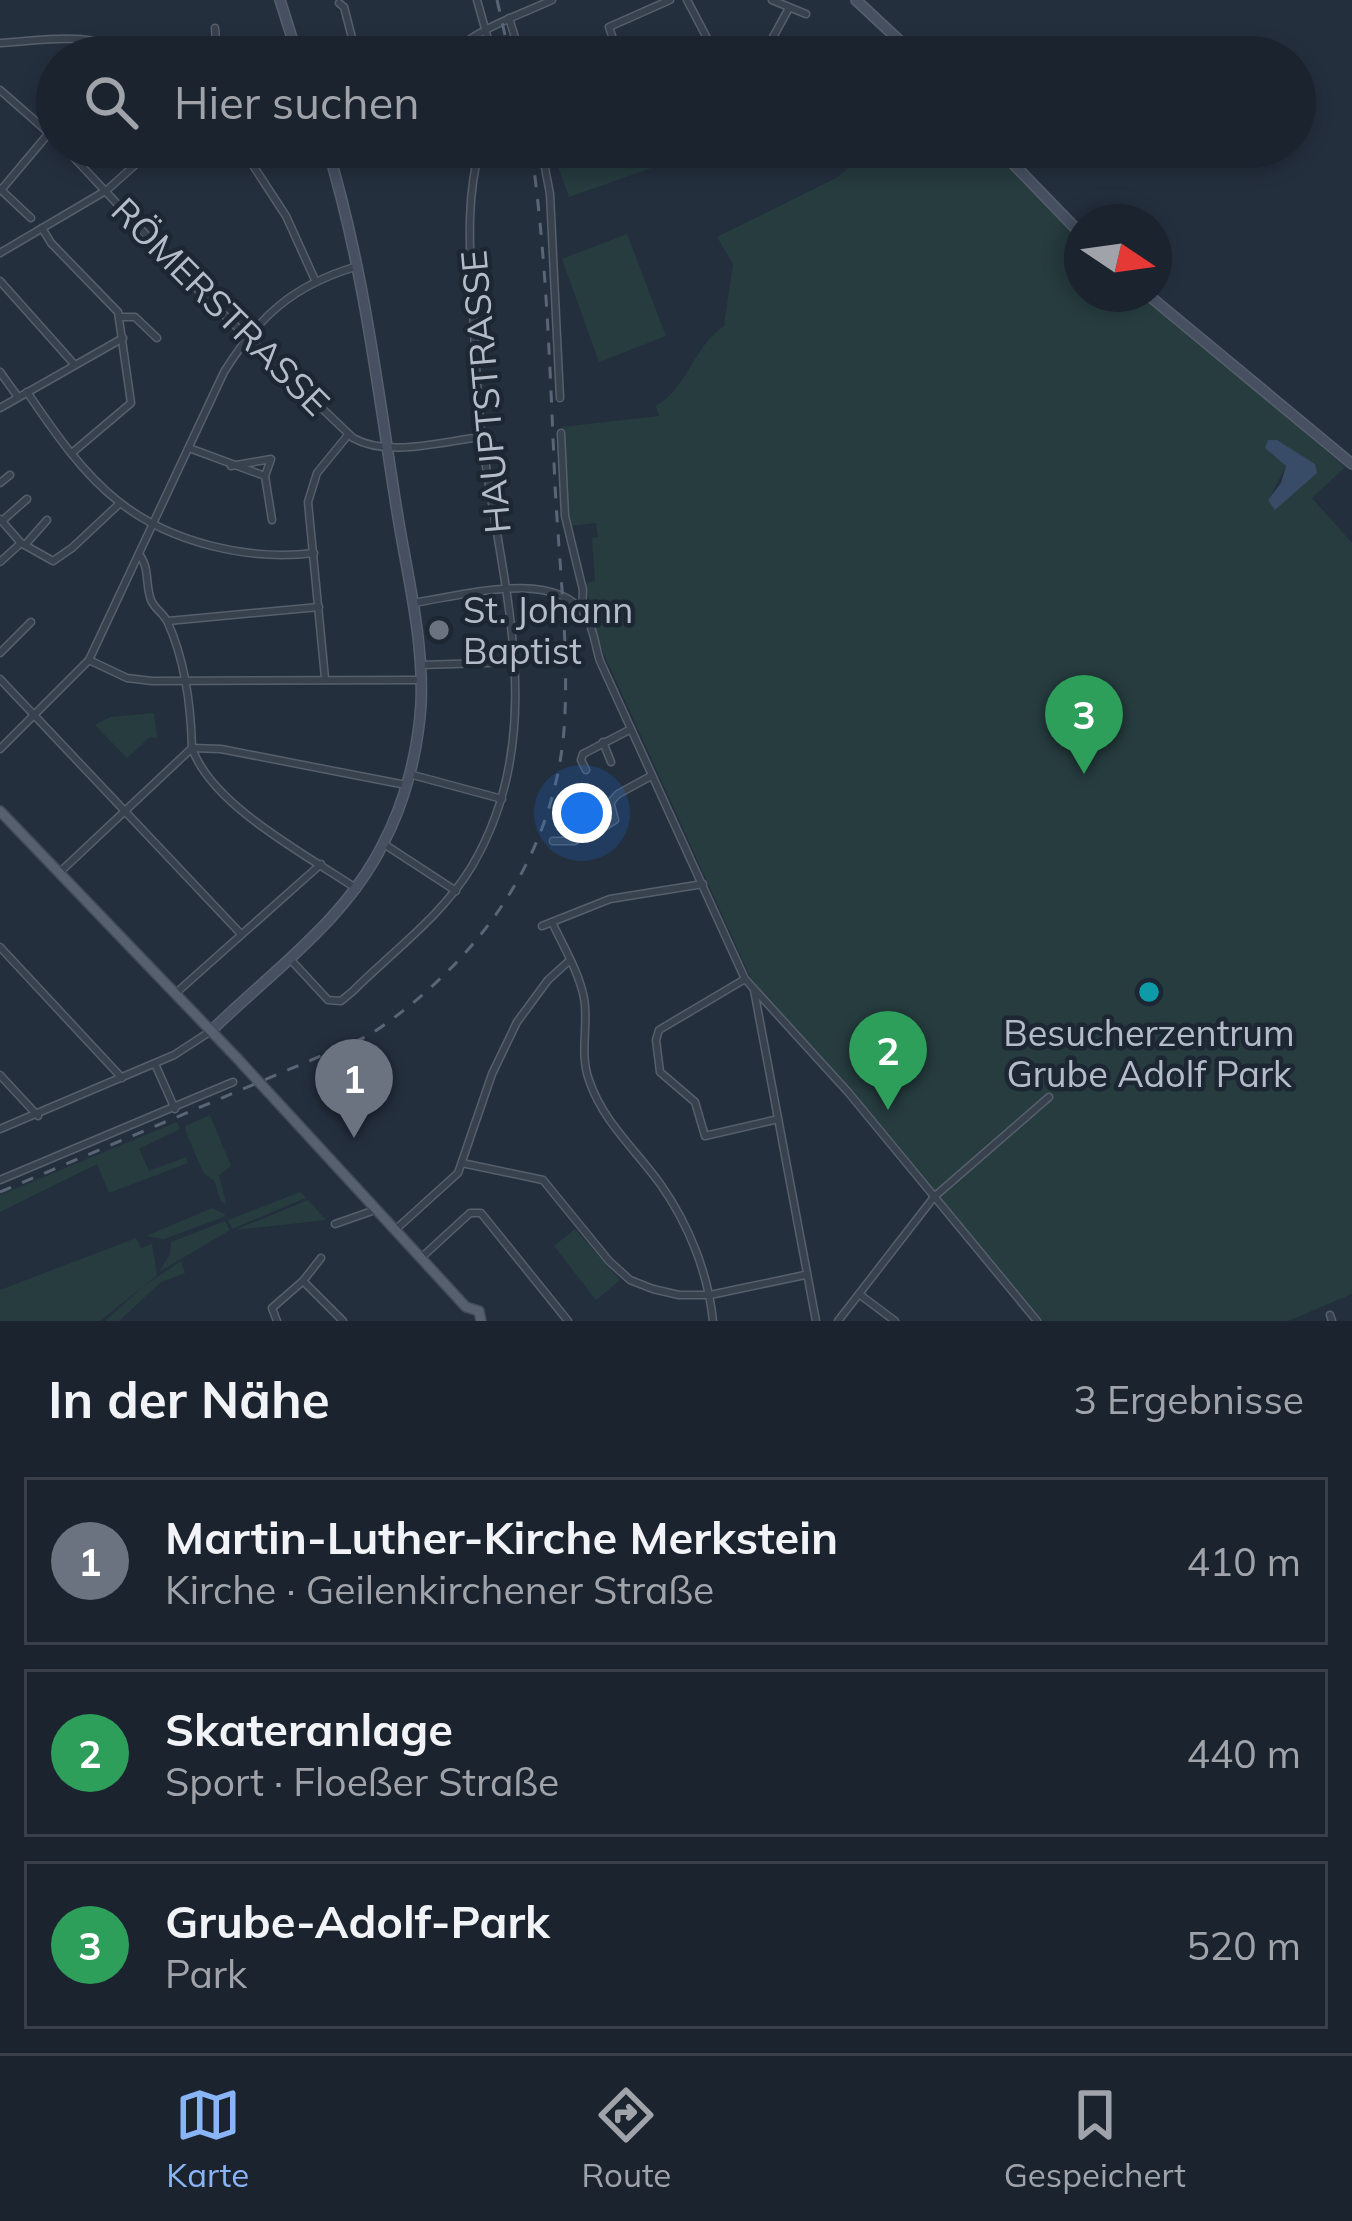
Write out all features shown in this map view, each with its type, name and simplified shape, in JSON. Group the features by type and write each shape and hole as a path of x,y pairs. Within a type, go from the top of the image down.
{"main road":[{"path":"280,0 291,36"},
{"path":"856,0 895,36"},
{"path":"211,1031 290,959 356,889 384,844 418,737 421,665 413,602 359,266 333,168"},
{"path":"1017,168 1064,216"},
{"path":"1169,312 1352,464"},
{"path":"0,812 422,1257 462,1311 476,1309 481,1321"}],"street":[{"path":"477,0 489,36"},
{"path":"473,36 552,0"},
{"path":"628,0 633,15"},
{"path":"612,36 609,26 670,0"},
{"path":"687,0 706,36"},
{"path":"772,0 806,14"},
{"path":"339,3 352,36"},
{"path":"774,36 788,8"},
{"path":"509,18 515,36"},
{"path":"215,28 216,36"},
{"path":"0,43 36,41"},
{"path":"0,90 36,122"},
{"path":"31,218 0,189 36,148"},
{"name":"RÖMERSTRASSE","path":"85,168 138,230 348,435 367,445 387,447"},
{"path":"0,253 107,190 132,168"},
{"path":"255,168 286,216 315,280"},
{"name":"HAUPTSTRASSE","path":"290,959 335,1002 352,991 456,891 494,824 502,799 516,729 516,662 482,437 469,202 476,168"},
{"path":"545,168 560,398"},
{"path":"42,228 51,244 121,317 132,396 126,407 73,452"},
{"path":"0,749 89,661 224,372 248,335 282,302 315,280 359,266"},
{"path":"0,281 74,364"},
{"path":"121,317 135,317 157,338"},
{"path":"0,408 123,338"},
{"path":"0,372 18,397"},
{"path":"28,392 73,452 120,503 218,548 278,558 314,554"},
{"path":"561,433 565,516 583,590 582,611 745,979 800,1037 1037,1321"},
{"path":"325,677 310,490 329,455 348,435"},
{"path":"387,447 482,437"},
{"path":"189,448 266,476"},
{"path":"231,466 271,459 266,476 272,520"},
{"path":"0,483 10,475"},
{"path":"26,500 1,520 46,561 59,560 120,503"},
{"path":"0,562 47,520"},
{"path":"139,554 146,566 151,601 168,621 190,706 192,748 198,763 248,817 356,889"},
{"path":"413,602 507,590 554,591 582,611"},
{"path":"168,621 319,607"},
{"path":"0,653 31,622"},
{"path":"89,661 127,678 421,680"},
{"path":"421,665 516,662"},
{"path":"0,679 241,934"},
{"path":"586,770 581,757 631,729"},
{"path":"603,742 611,762"},
{"path":"59,873 192,748 202,746 502,799"},
{"path":"553,841 570,843 610,802 652,776"},
{"path":"583,832 599,830 615,820 610,802"},
{"path":"384,844 456,891"},
{"path":"175,993 321,864"},
{"path":"542,926 623,895 703,884"},
{"path":"552,922 583,995 583,1058 588,1079 616,1130 682,1218 710,1295 713,1321"},
{"path":"0,947 122,1078"},
{"path":"395,1230 446,1185 462,1163 492,1074 517,1022 569,960"},
{"path":"745,979 659,1030 660,1072 694,1102 705,1136 776,1119"},
{"path":"754,990 816,1321"},
{"path":"0,1130 155,1064 211,1031"},
{"path":"155,1064 175,1109"},
{"path":"0,1075 38,1116"},
{"path":"0,1180 233,1082"},
{"path":"838,1321 934,1197 1049,1096"},
{"path":"462,1163 543,1180 630,1280 680,1295 710,1295 805,1274"},
{"path":"335,1223 375,1210"},
{"path":"422,1257 470,1214 481,1213 568,1321"},
{"path":"278,1321 272,1308 321,1258"},
{"path":"303,1281 343,1321"},
{"path":"859,1294 895,1321"}],"green space":[{"path":"559,168 652,168 569,197"},
{"path":"848,168 1012,168 1064,221 1064,312 1166,312 1345,467 1312,498 1352,543 1352,1294 1288,1321 1040,1321 940,1197 753,983 599,643 585,583 595,581 592,538 598,537 596,523 568,526 562,427 659,416 656,406 724,326 733,264 717,237","holes":["1266,448 1315,465 1270,497 1286,466"]},
{"path":"627,234 666,336 599,362 562,259"},
{"path":"154,713 157,738 150,737 127,758 95,725 110,717"},
{"path":"210,1115 231,1166 219,1175 226,1204 215,1182 203,1172 186,1132 185,1126"},
{"path":"177,1122 180,1129 139,1149 149,1171 186,1157 188,1163 109,1193 97,1164 0,1212 0,1195"},
{"path":"300,1192 306,1198 232,1229 228,1220"},
{"path":"308,1200 326,1220 235,1230"},
{"path":"212,1208 224,1217 164,1239 146,1236"},
{"path":"225,1221 230,1230 159,1272 171,1242"},
{"path":"575,1229 620,1280 596,1300 554,1246"},
{"path":"136,1238 141,1248 152,1244 157,1275 100,1321 0,1321 0,1290"},
{"path":"181,1261 185,1273 161,1282 119,1321 105,1321 142,1287"}],"water":[{"path":"1268,440 1277,440 1315,464 1317,473 1275,510 1268,500 1286,466 1265,448"}],"railway":[{"path":"497,0 505,36"},
{"path":"0,1192 368,1036 408,1007 478,938 530,856 560,763 566,684 547,316 534,168"}],"place":[{"name":"St. Johann Baptist","path":"439,630"},
{"name":"Grube-Adolf-Park","path":"1084,774"},
{"name":"Besucherzentrum Grube Adolf Park","path":"1149,992"},
{"name":"Skateranlage","path":"888,1110"},
{"name":"Martin-Luther-Kirche Merkstein","path":"354,1138"}]}
